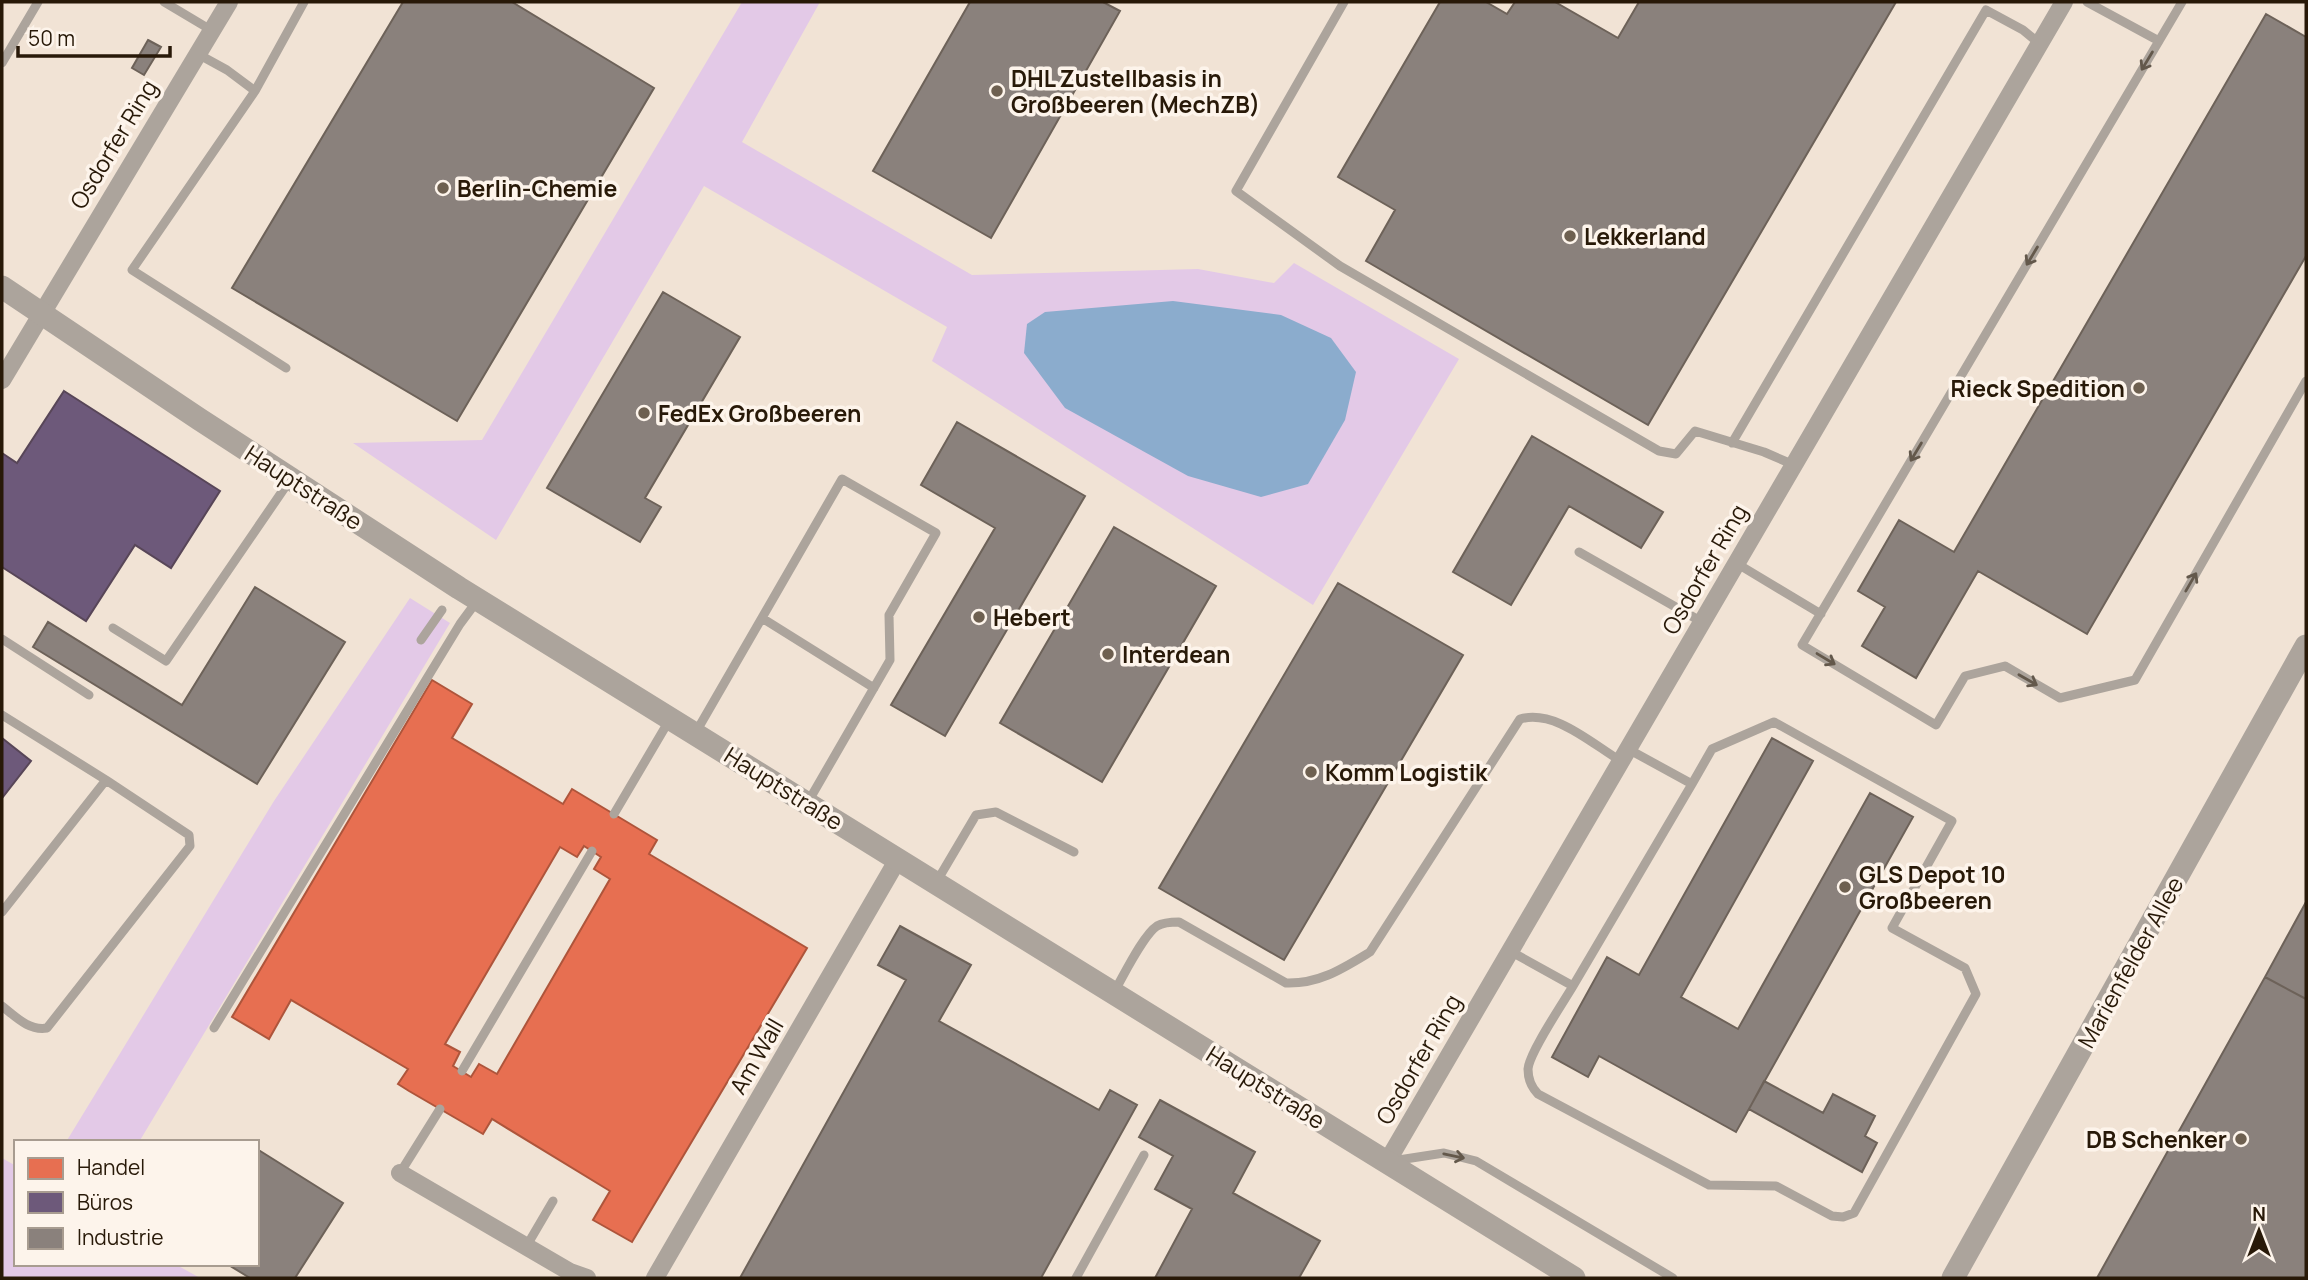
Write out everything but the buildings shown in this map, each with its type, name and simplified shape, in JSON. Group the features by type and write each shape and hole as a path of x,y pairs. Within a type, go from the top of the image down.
{"street":[{"name":"Osdorfer Ring","path":"2,380 229,2"},
{"name":"Osdorfer Ring","path":"1387,1161 2064,2"},
{"name":"Hauptstraße","path":"2,287 478,600 1574,1278"},
{"name":"Marienfelder Allee","path":"1953,1278 2306,646"},
{"name":"Am Wall","path":"655,1278 898,859"},
{"path":"400,1173 570,1272 587,1278"}],"lane":[{"path":"2,63 38,2"},
{"path":"164,2 211,30"},
{"path":"286,368 132,270 255,91 304,2"},
{"path":"1344,2 1236,191 1340,266 1659,451 1676,454 1695,431 1794,465"},
{"path":"2087,2 2159,41"},
{"path":"2182,2 1802,645 1936,725 1965,676 2005,666 2060,698 2135,680 2306,381"},
{"path":"1732,443 1989,6 2040,44"},
{"path":"197,53 228,70 255,91"},
{"path":"113,628 166,661 291,479"},
{"path":"695,734 842,479 936,533 889,615 890,660 808,802"},
{"path":"1579,552 1702,622"},
{"path":"1736,563 1821,614"},
{"path":"214,1028 452,636 478,600"},
{"path":"421,640 442,610"},
{"path":"762,618 874,688"},
{"path":"2,639 89,695"},
{"path":"2,715 189,835 190,846 47,1028 29,1026 2,1006"},
{"path":"1114,994 1148,935 1157,926 1168,922 1179,922 1286,983 1303,984 1337,973 1370,952 1520,719 1551,718 1624,755 1692,784"},
{"path":"614,814 671,719"},
{"path":"1774,722 1952,821 1892,928 1965,968 1976,994 1854,1213 1843,1217 1832,1216 1776,1186 1709,1185 1538,1094 1529,1077 1530,1061 1573,986 1713,749 1774,722"},
{"path":"2,912 106,780"},
{"path":"936,883 976,815 986,812 996,812 1074,852"},
{"path":"462,1072 592,851"},
{"path":"1510,951 1573,986"},
{"path":"400,1173 440,1108"},
{"path":"1387,1161 1444,1153 1476,1161 1673,1278"},
{"path":"1076,1278 1144,1155"},
{"path":"526,1247 553,1200"}],"shaded area":[{"path":"742,2 820,2 742,142 972,275 1198,269 1274,283 1294,263 1459,359 1313,605 932,361 947,327 704,186 496,540 353,443 482,440"},
{"path":"410,598 450,623 140,1140 67,1140 274,801"},
{"path":"2,1158 14,1165 14,1266 179,1266 200,1278 2,1278"}],"water":[{"path":"1173,301 1281,315 1331,338 1356,372 1345,420 1308,484 1261,497 1188,476 1065,408 1024,353 1027,324 1045,312"}],"place":[{"name":"DHL Zustellbasis in Großbeeren (MechZB)","path":"997,91"},
{"name":"Berlin-Chemie","path":"443,188"},
{"name":"Lekkerland","path":"1570,236"},
{"name":"Rieck Spedition","path":"2139,388"},
{"name":"FedEx Großbeeren","path":"644,413"},
{"name":"Hebert","path":"979,617"},
{"name":"Interdean","path":"1108,654"},
{"name":"Komm Logistik","path":"1311,772"},
{"name":"GLS Depot 10 Großbeeren","path":"1845,887"},
{"name":"DB Schenker","path":"2241,1139"}]}
